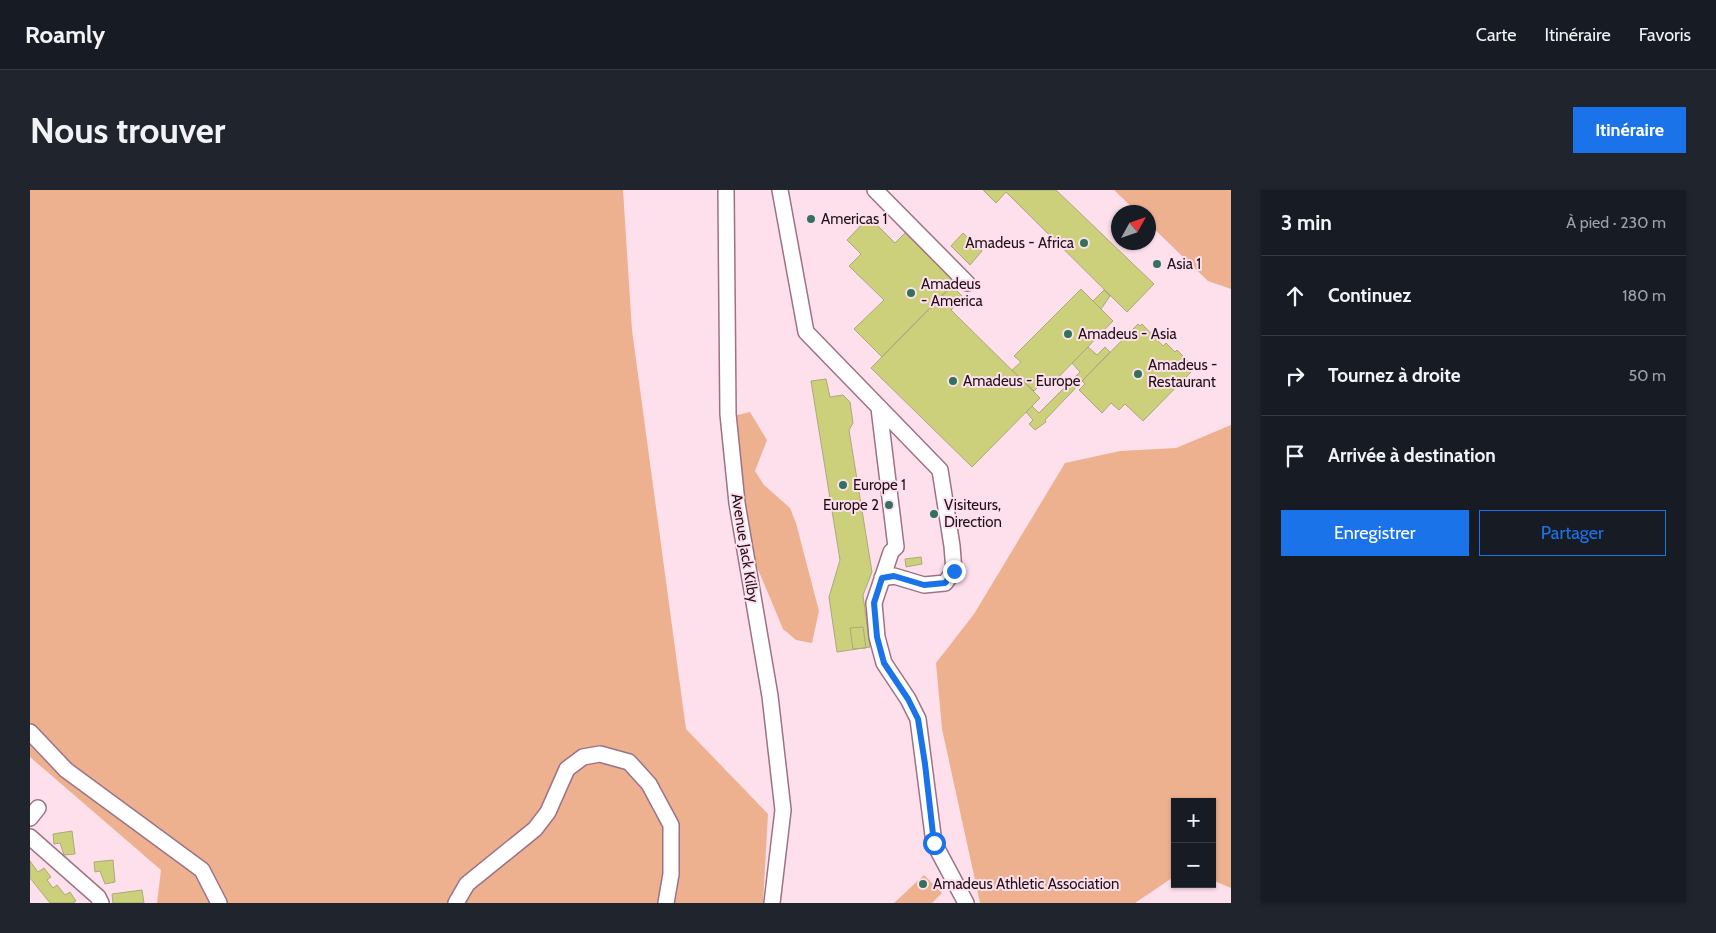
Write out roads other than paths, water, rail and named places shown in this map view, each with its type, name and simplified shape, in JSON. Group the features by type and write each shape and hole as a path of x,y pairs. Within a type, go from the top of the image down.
{"street":[{"name":"Avenue Jack Kilby","path":"726,190 728,414 736,503 770,696 783,810 772,903"},
{"path":"780,190 806,332 879,408 912,439 940,470 954,571 945,583 931,585 924,585 894,576 882,578"},
{"path":"875,190 967,283"},
{"path":"879,408 896,547 891,552 882,578 874,603 874,614 882,659 908,699 918,719 934,843 966,903"},
{"path":"30,732 66,770 202,870 219,903"},
{"path":"456,903 467,884 535,829 548,812 567,769 583,757 600,754 629,762 649,784 671,825 671,874 666,903"},
{"path":"30,838 98,897 101,903"}],"place":[{"name":"Americas 1","path":"811,219"},
{"name":"Amadeus - Africa","path":"1084,243"},
{"name":"Asia 1","path":"1157,264"},
{"name":"Amadeus - America","path":"911,293"},
{"name":"Amadeus - Asia","path":"1068,334"},
{"name":"Amadeus - Restaurant","path":"1138,374"},
{"name":"Amadeus - Europe","path":"953,381"},
{"name":"Europe 1","path":"843,485"},
{"name":"Europe 2","path":"889,505"},
{"name":"Visiteurs, Direction","path":"934,514"},
{"name":"Amadeus Athletic Association","path":"923,884"}]}
